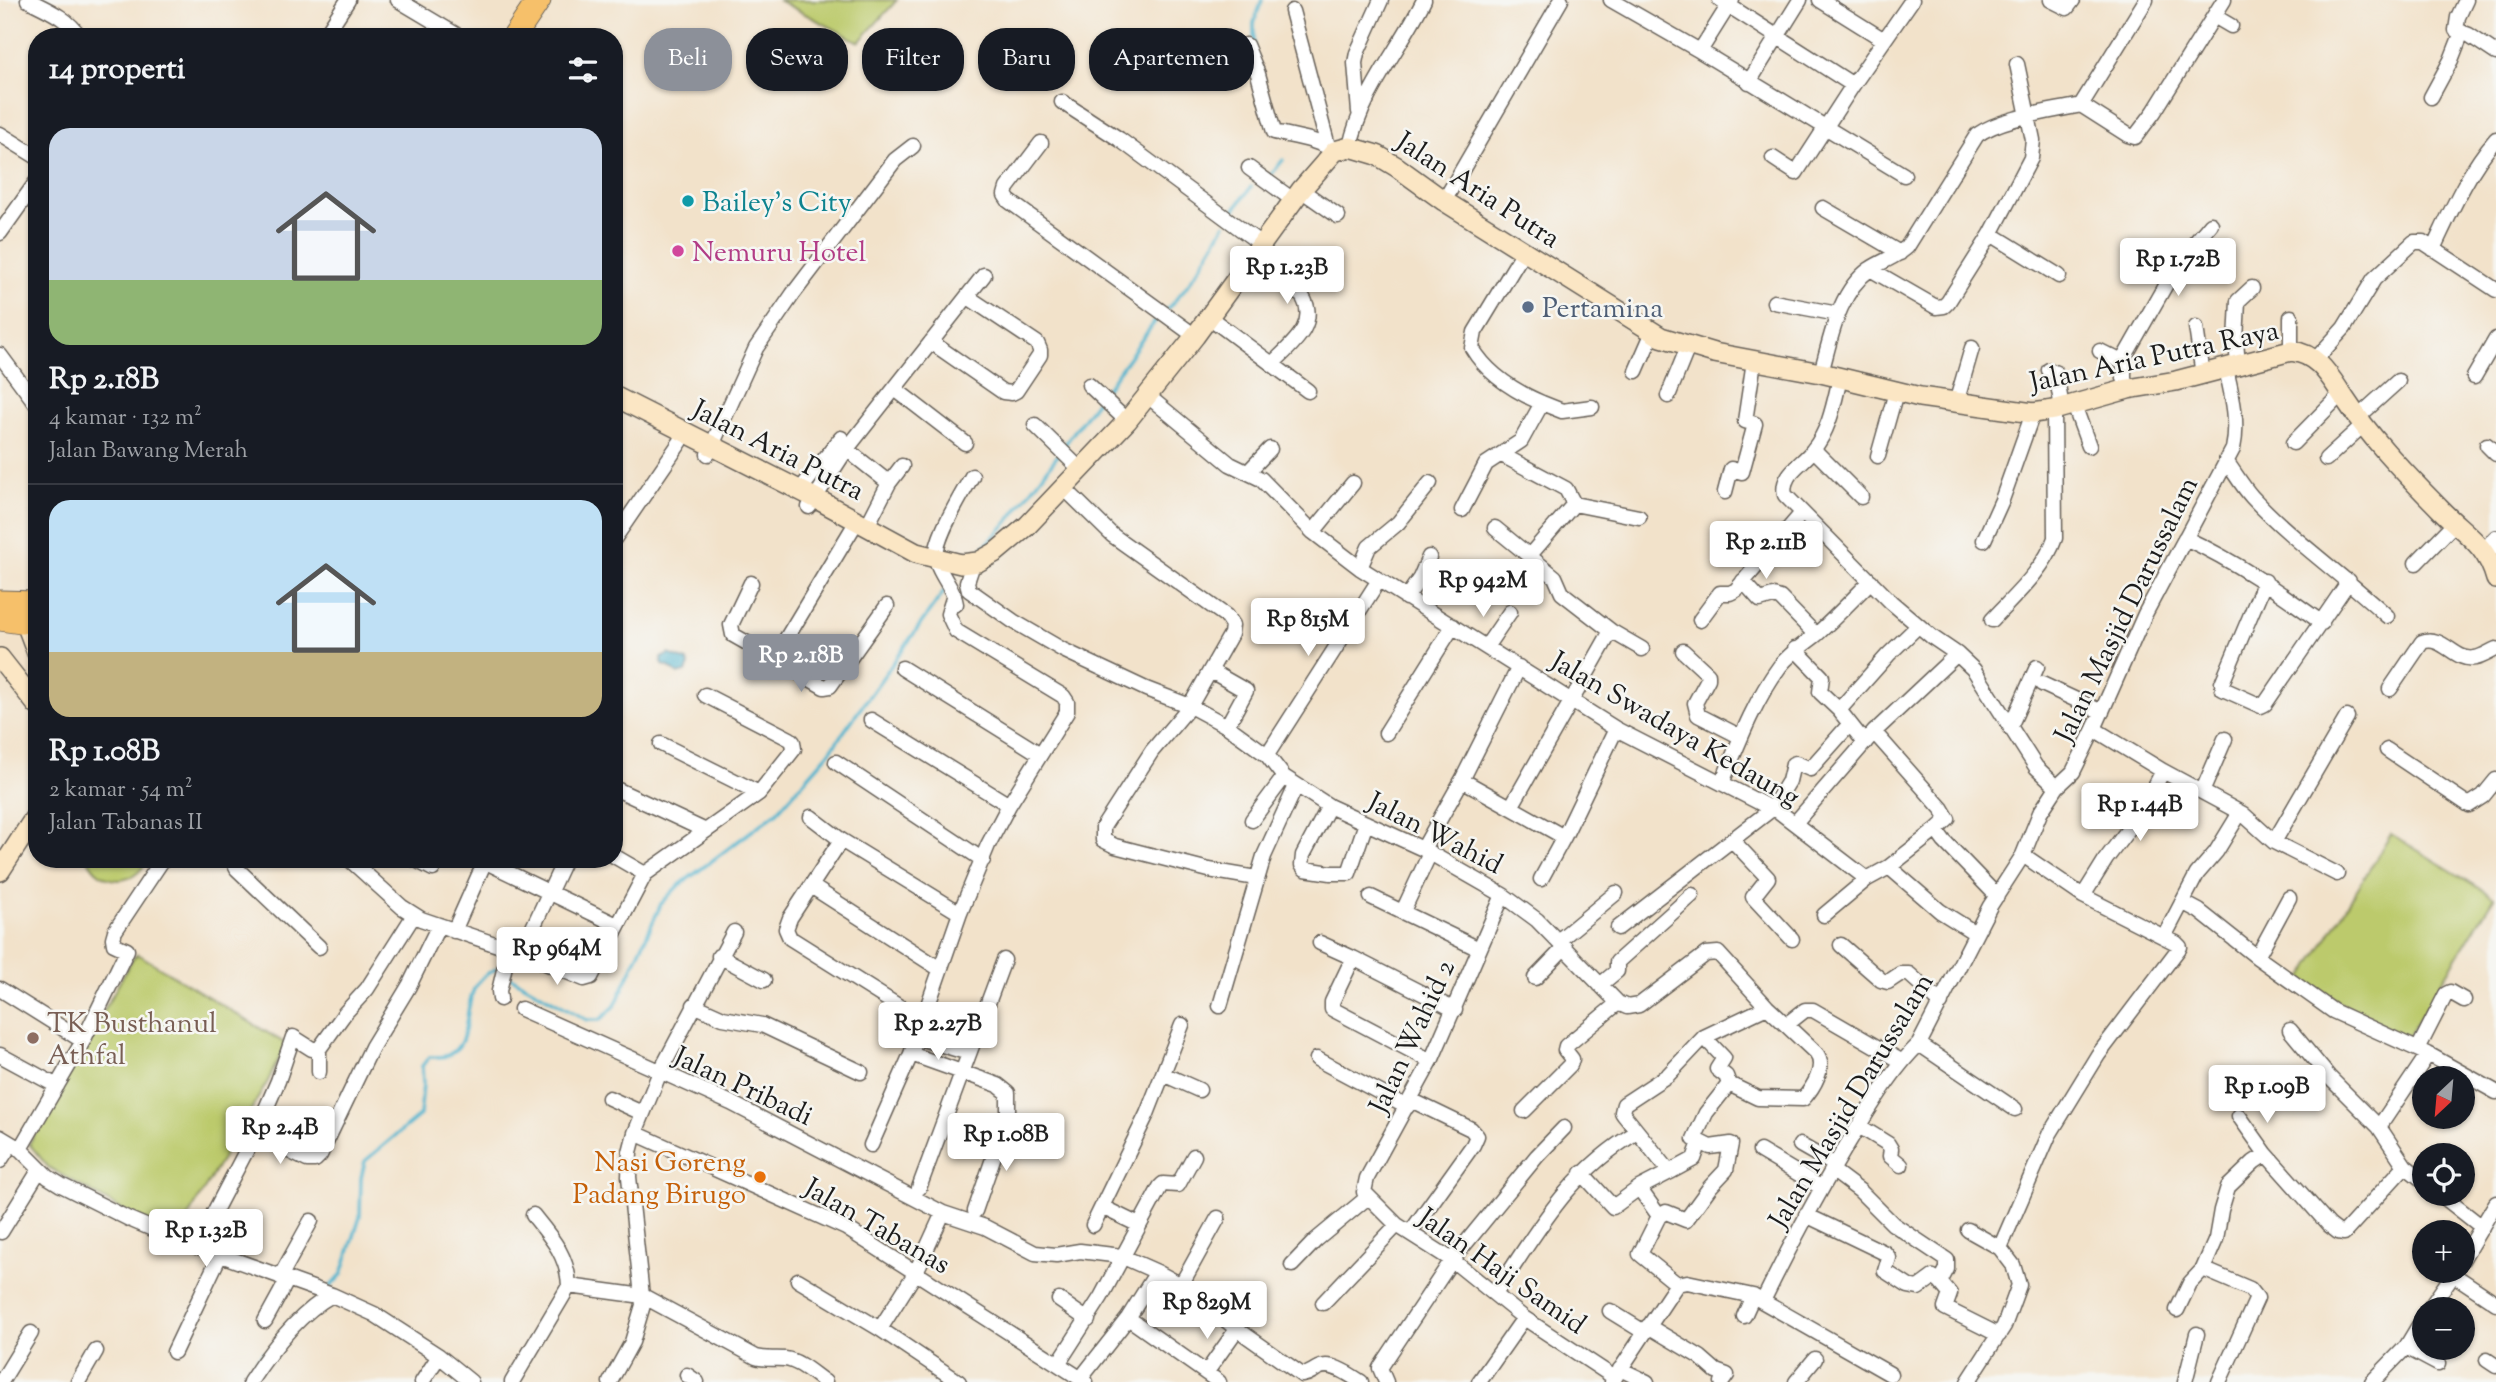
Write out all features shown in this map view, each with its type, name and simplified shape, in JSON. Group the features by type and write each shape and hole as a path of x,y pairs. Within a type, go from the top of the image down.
{"highway":[{"path":"506,28 524,0"},
{"path":"520,28 539,0"},
{"path":"4,595 28,601"},
{"path":"0,619 28,624"}],"main road":[{"name":"Jalan Aria Putra","path":"1338,148 1377,155 1444,201 1672,340"},
{"path":"968,564 996,552 1027,526 1127,421 1195,336 1297,195 1338,148"},
{"name":"Jalan Aria Putra Raya","path":"1672,340 1896,392 2033,413 2063,408 2128,389 2203,375 2291,351 2303,352 2326,369 2360,422 2454,524 2491,546 2496,579"},
{"name":"Jalan Aria Putra","path":"623,401 859,525 887,550 899,555 926,556 968,564"},
{"name":"Jalan Aria Putra","path":"623,412 681,441 710,449"},
{"path":"4,595 28,594"},
{"path":"0,627 28,625"},
{"path":"0,659 28,694"},
{"path":"2,862 28,826"}],"street":[{"path":"28,0 53,12 74,28"},
{"path":"330,28 348,0"},
{"path":"398,0 445,28"},
{"path":"1359,114 1355,63 1381,0"},
{"path":"1338,148 1410,30 1424,0"},
{"path":"1444,201 1561,0"},
{"path":"1611,0 1904,175"},
{"path":"1748,82 1800,0"},
{"path":"1820,0 1884,40"},
{"path":"1773,159 1797,173 1912,0"},
{"path":"2051,0 2067,8 2073,0"},
{"path":"2081,105 2147,0"},
{"path":"2057,787 2036,767 1974,670 1918,626 1871,582 1785,495 1784,484 1790,473 1814,450 1831,418 1830,375 1838,314 1849,294 1860,277 1900,253 1914,238 1977,135 1986,129 2029,116 2081,105 2128,135 2136,136 2224,0"},
{"path":"2431,97 2451,60 2459,31 2458,17 2466,0"},
{"path":"1700,51 1727,2 1853,85"},
{"path":"1292,11 1338,148"},
{"path":"2214,16 2231,26"},
{"path":"2459,31 2496,54"},
{"path":"1254,64 1274,132 1292,134 1338,148"},
{"path":"1870,269 1936,307 1944,306 1992,234 2031,158 2033,140 2017,64"},
{"path":"1062,102 1119,139 1256,251 1303,296 1310,317 1304,329 1272,364"},
{"path":"0,134 28,151"},
{"path":"2433,249 2461,190 2485,151 2496,139"},
{"path":"1041,143 1007,188 1005,195 1009,201 1195,336"},
{"path":"710,449 756,348 793,294 895,160 913,146"},
{"path":"1249,168 1338,216"},
{"path":"0,233 28,194"},
{"path":"1823,208 1900,253"},
{"path":"2128,389 2123,378 2122,362 2178,263 2211,224"},
{"path":"1992,234 2059,276"},
{"path":"2315,360 2344,328 2374,279 2400,252 2414,242 2418,241 2433,249 2496,290"},
{"path":"1524,251 1475,332 1472,348 1482,366 1542,404 1562,411 1592,407"},
{"path":"808,498 984,275"},
{"name":"Jalan Masjid Darussalam","path":"1744,1316 1758,1299 1859,1126 1901,1061 1919,1044 1975,933 2023,855 2040,813 2057,787 2073,772 2145,614 2226,461 2236,436 2232,367 2238,301 2252,288"},
{"path":"931,342 1003,392 1016,391 1040,355 1037,343 968,297"},
{"path":"1774,302 1838,314"},
{"path":"1209,317 1308,391"},
{"path":"2291,317 2291,351"},
{"path":"2196,327 2203,375"},
{"path":"2474,377 2496,339"},
{"path":"1636,371 1672,340"},
{"path":"1668,396 1672,340"},
{"path":"1956,403 1972,348"},
{"path":"2100,351 2122,362"},
{"path":"0,355 28,393"},
{"path":"1725,492 1731,469 1742,472 1755,424 1745,421 1754,361"},
{"path":"1992,620 2038,569 2051,550 2055,538 2063,408 2056,373 2049,370"},
{"path":"2326,459 2398,381"},
{"path":"1089,385 1127,421"},
{"path":"895,389 965,443"},
{"path":"1878,456 1896,392"},
{"path":"2292,443 2341,394"},
{"name":"Jalan Swadaya Kedaung","path":"1149,396 1230,464 1261,479 1313,532 1360,568 1616,729 1773,808 1867,879"},
{"path":"1462,510 1486,464 1521,440 1542,404"},
{"path":"2063,408 2089,446"},
{"path":"1984,540 2002,500 2033,413"},
{"path":"1035,425 1081,470"},
{"path":"808,498 841,438"},
{"path":"623,526 681,441"},
{"path":"1248,472 1270,449"},
{"path":"1814,450 1861,497"},
{"path":"1502,454 1566,489 1574,504"},
{"path":"855,456 889,483"},
{"path":"2226,461 2250,494 2280,526 2388,616"},
{"path":"774,659 859,525 902,466"},
{"path":"871,1146 911,1054 960,913 988,845 1009,805 1068,712 1063,696 956,631 953,626 956,606 954,595 926,556 940,539 972,476"},
{"path":"1360,568 1369,547 1398,523 1430,482"},
{"path":"1313,532 1353,483"},
{"path":"1064,488 1112,535 1230,621 1231,634 1211,671 1190,706 1152,751 1103,827 1103,840 1115,846 1209,870 1256,878"},
{"path":"1574,504 1639,517"},
{"path":"1530,555 1574,504"},
{"path":"1700,620 1720,593 1730,593 1743,581 1802,513"},
{"path":"2416,563 2454,524"},
{"path":"1495,528 1555,577 1562,593 1611,631 1642,649"},
{"path":"2185,538 2265,581 2322,623"},
{"path":"1406,598 1420,578 1429,557"},
{"name":"Jalan Wahid","path":"968,564 969,590 1013,621 1063,650 1190,706 1227,726 1267,755 1283,777 1296,786 1329,806 1427,851 1503,895 1537,920 1618,1003"},
{"path":"1267,755 1379,580"},
{"path":"1743,581 1760,600 1773,596 1780,598 1816,635"},
{"path":"2265,581 2222,683 2223,689 2258,705 2265,705 2349,581"},
{"path":"1723,783 1741,737 1765,688 1780,666 1795,649 1816,635 1871,582"},
{"path":"751,583 731,625 732,632 827,688 887,606"},
{"path":"1486,647 1510,612"},
{"path":"1386,733 1453,626"},
{"path":"1839,710 1888,654 1918,626"},
{"path":"1511,807 1611,631"},
{"path":"2390,689 2426,640 2437,641 2460,656 2470,659 2496,649"},
{"path":"1795,649 1822,677 1820,692 1839,710 1849,725 1869,737 1942,809 1948,819 1940,836 1867,879 1824,915"},
{"path":"1683,651 1708,674 1695,703 1698,715 1741,737"},
{"path":"1795,823 1869,737 1957,654"},
{"path":"1403,911 1427,851 1520,667"},
{"path":"2010,727 2037,667"},
{"path":"902,668 1040,754"},
{"path":"1211,671 1247,691 1227,726"},
{"path":"2042,684 2102,712"},
{"path":"361,868 414,915 584,979 594,974 645,874 759,793 792,752 793,742 705,695"},
{"path":"2274,842 2347,717"},
{"path":"871,720 1009,805"},
{"path":"1618,928 1773,808 1793,764 1810,769 1849,725"},
{"path":"1541,879 1616,729"},
{"path":"2094,729 2163,771 2203,790 2238,812 2274,842 2337,874"},
{"path":"2203,790 2225,739"},
{"path":"661,744 759,793"},
{"path":"2387,750 2469,805 2483,796 2496,780"},
{"path":"836,762 983,860"},
{"path":"2082,896 2140,814 2163,771"},
{"path":"1252,820 1283,777"},
{"path":"1462,780 1564,837"},
{"path":"1220,1006 1256,878 1296,786"},
{"path":"623,792 706,831"},
{"path":"1329,806 1303,855 1302,865 1305,869 1349,873 1366,823"},
{"path":"2164,937 2197,874 2216,852 2238,812"},
{"path":"811,817 841,840 960,913"},
{"path":"1940,836 1997,896"},
{"path":"841,840 790,918 786,929 790,938 922,1021"},
{"path":"1732,840 1768,878 1753,897 1792,939"},
{"path":"2000,1248 2056,1124 2098,1055 2179,948 2177,943 2082,896 2023,855"},
{"path":"623,861 645,874"},
{"path":"1889,867 1940,911 1975,933"},
{"path":"0,1161 10,1143 57,1086 83,1041 127,950 116,946 113,935 157,868"},
{"path":"236,868 319,947"},
{"path":"454,930 483,868"},
{"path":"500,868 617,925"},
{"path":"500,999 499,990 515,951 550,893 561,868"},
{"path":"811,886 940,969"},
{"path":"1535,978 1561,944 1616,893"},
{"name":"Jalan Wahid 2","path":"1368,1197 1364,1192 1367,1178 1431,1061 1503,895"},
{"path":"1600,985 1617,971 1617,962 1692,895"},
{"path":"1371,897 1479,949"},
{"path":"2257,957 2289,898"},
{"path":"2184,903 2199,911 2257,957 2333,1011 2423,1051 2496,1092"},
{"path":"319,1072 319,1049 345,1013 367,989 414,915"},
{"path":"255,1134 307,1160 315,1160 320,1155 372,1047 410,986 439,925"},
{"path":"610,1382 632,1342 643,1305 629,1177 630,1152 635,1133 660,1072 734,932"},
{"path":"1320,943 1455,1010"},
{"path":"1841,945 1881,980 1888,982 1900,974 1909,974 1941,1003"},
{"path":"1524,1111 1570,1065 1572,1059 1565,1050 1566,1046 1618,1003 1627,1007 1639,1006 1706,954 1712,953 1718,953 1767,1007 1821,1059 1818,1075 1803,1099 1758,1098 1729,1084 1726,1076 1717,1069 1724,1058 1704,1037"},
{"path":"719,956 764,980"},
{"path":"1353,958 1331,1008 1431,1061"},
{"path":"919,1188 1004,960"},
{"path":"0,989 83,1041"},
{"path":"2379,1128 2423,1051 2448,993 2464,1000"},
{"path":"694,1005 723,1018 762,1025 861,1072"},
{"path":"1670,1172 1622,1113 1624,1104 1668,1075 1704,1037 1767,1007"},
{"name":"Jalan Pribadi","path":"521,1009 731,1103 943,1213 985,1227 1035,1253 1056,1255 1080,1251 1121,1256 1181,1285 1302,1375 1324,1366 1332,1367 1361,1382"},
{"path":"1786,1025 1805,1010 1813,1010 1901,1061"},
{"path":"1093,1225 1147,1114 1182,1025"},
{"path":"2290,1030 2329,1077 2379,1128 2404,1166 2412,1172"},
{"path":"196,1247 255,1134 293,1037 312,1049 319,1049"},
{"path":"916,1037 969,1053"},
{"path":"1919,1044 2015,1109"},
{"path":"911,1054 998,1085 1006,1090 1010,1097 1008,1115 975,1211"},
{"path":"0,1055 57,1086"},
{"path":"1317,1059 1409,1104 1471,1129 1477,1136 1474,1145 1403,1229 1323,1303"},
{"path":"1163,1074 1199,1090"},
{"path":"1678,1284 1640,1254 1659,1216 1666,1212 1686,1220 1710,1187 1727,1170 1731,1144 1710,1147 1694,1139 1706,1113 1729,1084"},
{"path":"609,1098 642,1114"},
{"path":"2239,1116 2266,1154 2338,1232 2344,1233 2404,1166"},
{"path":"1859,1126 1888,1144 1891,1149 1890,1156 1901,1165"},
{"path":"1386,1382 1380,1368 1452,1259 1537,1156 1564,1128"},
{"path":"1494,1294 1546,1216 1582,1172 1611,1148 1637,1132"},
{"name":"Jalan Tabanas","path":"635,1133 846,1228 1083,1380"},
{"path":"1582,1172 1613,1207 1639,1188 1694,1159 1700,1142"},
{"path":"10,1143 55,1181 77,1194 196,1247 332,1295 374,1314 439,1356 471,1382"},
{"path":"1800,1145 1834,1167 1893,1224 1945,1258 1947,1269 1940,1282"},
{"path":"1760,1151 1822,1188"},
{"path":"2177,1310 2190,1283 2203,1269 2216,1239 2228,1187 2266,1154"},
{"path":"1058,1364 1088,1320 1163,1184 1178,1185 1194,1156"},
{"path":"1,1232 40,1169"},
{"path":"1639,1188 1659,1216"},
{"path":"1292,1265 1316,1240 1368,1197"},
{"name":"Jalan Haji Samid","path":"1368,1197 1403,1229 1452,1259 1524,1318 1616,1376 1647,1382"},
{"path":"2475,1239 2496,1203"},
{"path":"2455,1206 2482,1227"},
{"path":"1102,1207 1139,1225"},
{"path":"880,1329 916,1272 943,1213"},
{"path":"512,1382 569,1286 569,1272 560,1251 533,1215"},
{"path":"1807,1215 1885,1253 1889,1258 1885,1271 1908,1286 1919,1288 1933,1277 1950,1294 1945,1308 1949,1312 1999,1335"},
{"path":"1181,1285 1218,1218"},
{"path":"265,1321 311,1222"},
{"path":"1968,1230 2000,1248 2013,1265 2019,1285 2004,1326 1968,1382"},
{"path":"174,1352 220,1255"},
{"path":"2203,1269 2250,1289 2257,1298 2219,1382"},
{"path":"1083,1380 1157,1272"},
{"path":"798,1280 880,1329 959,1382"},
{"path":"1616,1376 1678,1284 1687,1282 1758,1299 1890,1374"},
{"path":"2469,1283 2496,1303"},
{"path":"569,1286 643,1296 756,1357 766,1360 786,1359 801,1365 825,1382"},
{"path":"255,1380 288,1333 332,1295"},
{"path":"1059,1300 1088,1320"},
{"path":"1610,1311 1700,1357 1716,1371 1727,1375 1722,1382"},
{"path":"1128,1318 1219,1382"},
{"path":"1479,1382 1524,1318"},
{"path":"1206,1373 1237,1329"},
{"path":"1,1382 30,1333"},
{"path":"2185,1382 2197,1334"},
{"path":"2372,1382 2406,1347 2412,1336"},
{"path":"2406,1347 2438,1364"},
{"path":"78,1382 96,1351"},
{"path":"422,1382 439,1356"},
{"path":"1796,1382 1815,1359"}],"green space":[{"path":"778,0 897,0 872,28 862,28 862,39 859,42 848,36 848,28 832,28"},
{"path":"2391,834 2494,897 2405,1042 2302,979"},
{"path":"94,868 142,868 127,879 109,879"},
{"path":"138,954 286,1044 268,1081 179,1232 140,1220 48,1167 29,1144 133,958"}],"water":[{"path":"669,654 687,661 689,665 686,672 678,674 663,665 661,658"}],"waterway":[{"path":"1254,28 1262,0"},
{"path":"1270,176 1283,160"},
{"path":"1232,213 1251,187"},
{"path":"1167,309 1192,279 1225,224"},
{"path":"1106,389 1159,316"},
{"path":"1063,447 1098,399"},
{"path":"980,551 1007,523 1058,455"},
{"path":"507,975 587,1020 600,1020 615,1006 661,904 677,887 777,812 828,754 945,590"},
{"path":"330,1287 342,1274 360,1217 361,1178 365,1161 420,1115 422,1066 429,1057 446,1056 456,1049 466,1027 475,988 483,977 496,969"},
{"path":"241,1382 263,1352"}],"place":[{"name":"Bailey's City","path":"688,201"},
{"name":"Nemuru Hotel","path":"678,251"},
{"name":"Pertamina","path":"1528,307"},
{"name":"TK Busthanul Athfal","path":"33,1038"},
{"name":"Nasi Goreng Padang Birugo","path":"760,1177"}]}
